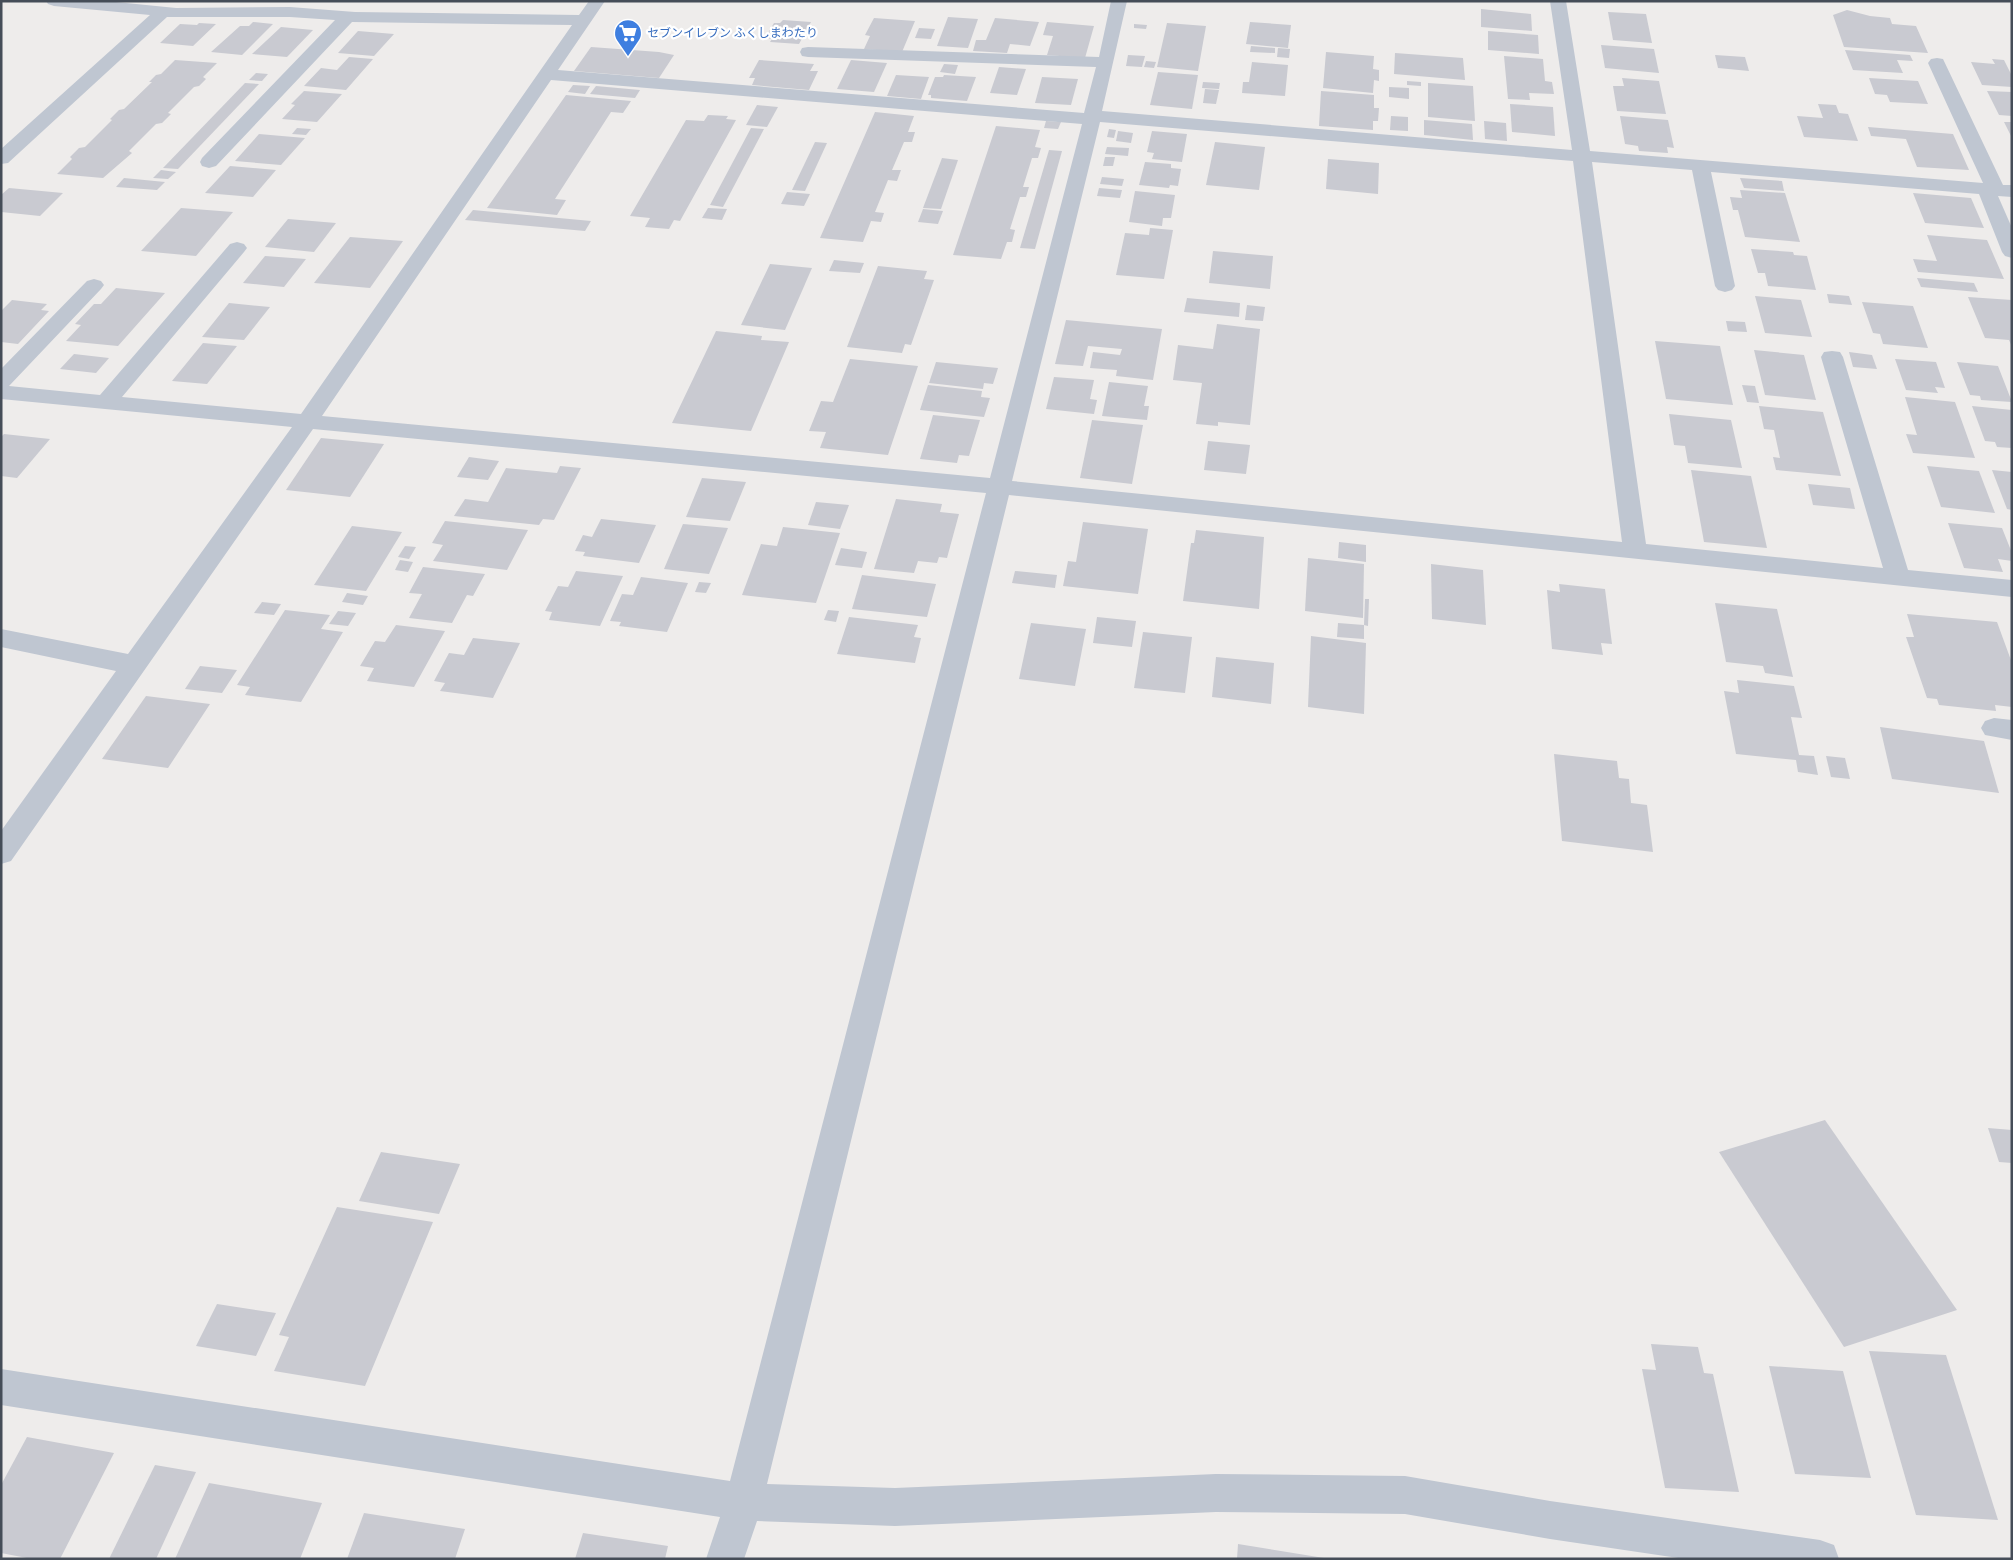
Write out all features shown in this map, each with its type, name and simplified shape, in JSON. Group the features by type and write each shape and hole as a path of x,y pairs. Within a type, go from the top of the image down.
{"street":[{"path":"54,1 163,12 290,12 348,17 584,20"},
{"path":"1,853 307,421 597,1"},
{"path":"725,1559 744,1502 1000,487 1106,62 1119,1"},
{"path":"1558,1 1582,157 1635,550"},
{"path":"1,159 163,12"},
{"path":"210,162 348,17"},
{"path":"808,52 1106,62"},
{"path":"1937,63 1998,190 2012,252"},
{"path":"547,74 1998,190"},
{"path":"1700,166 1725,286"},
{"path":"106,402 236,248"},
{"path":"1,382 94,285"},
{"path":"1832,357 1898,577"},
{"path":"1,392 1000,487 2012,589"},
{"path":"1,638 134,665"},
{"path":"1,1387 744,1502 895,1507 1216,1493 1405,1495 1550,1520 1820,1559"}],"building":[{"path":"1481,9 1531,14 1532,31 1481,27"},
{"path":"1847,10 1870,16 1890,18 1892,24 1916,26 1928,53 1844,47 1833,15"},
{"path":"1608,12 1646,14 1652,43 1613,40"},
{"path":"948,17 978,19 968,48 937,46"},
{"path":"874,18 915,21 902,52 864,49 870,36 865,35"},
{"path":"995,18 1039,22 1030,46 1010,44 1007,53 973,51 976,40 986,40"},
{"path":"783,20 811,22 799,44 770,42 772,39 765,38 774,23 780,23"},
{"path":"253,22 273,24 242,55 211,52 240,26 249,26"},
{"path":"1047,22 1094,26 1085,58 1047,55 1053,36 1043,35"},
{"path":"1250,22 1291,25 1288,48 1246,44"},
{"path":"199,23 216,24 193,46 160,43 180,24 197,25"},
{"path":"1167,23 1206,26 1198,71 1157,67"},
{"path":"1134,24 1147,25 1146,29 1134,28"},
{"path":"281,27 313,30 287,57 252,54"},
{"path":"919,28 935,29 931,39 915,38"},
{"path":"358,31 394,34 374,56 338,53"},
{"path":"1488,31 1538,35 1539,54 1488,50"},
{"path":"1601,45 1654,49 1659,73 1605,68"},
{"path":"1251,46 1275,48 1275,53 1250,52"},
{"path":"591,47 659,52 674,55 659,78 574,71"},
{"path":"1278,48 1290,49 1289,58 1277,57"},
{"path":"1845,50 1910,55 1913,61 1897,60 1903,73 1853,70"},
{"path":"1326,52 1374,56 1373,69 1379,70 1379,81 1374,80 1373,93 1323,88"},
{"path":"1395,53 1463,58 1465,80 1394,74"},
{"path":"1128,55 1145,56 1142,67 1126,66"},
{"path":"1715,55 1745,57 1749,71 1718,68"},
{"path":"1504,56 1543,59 1545,81 1552,82 1554,94 1529,93 1530,100 1508,99"},
{"path":"349,57 373,59 346,90 304,86 321,68 337,70"},
{"path":"1992,59 2004,60 2012,76 2012,87 1982,85 1971,62 1995,64"},
{"path":"175,60 217,63 203,77 206,79 199,86 194,87 168,113 171,114 162,123 156,124 129,151 132,153 103,178 57,174 72,159 70,157 79,148 85,147 112,120 110,119 119,110 124,109 152,82 149,82 156,75 161,74"},
{"path":"759,60 814,64 810,71 818,71 809,90 752,85 755,78 749,78"},
{"path":"851,60 887,63 874,92 837,89"},
{"path":"1146,61 1156,62 1154,68 1144,67"},
{"path":"1252,62 1288,65 1285,96 1242,93 1243,82 1249,82"},
{"path":"944,64 958,65 955,74 940,72"},
{"path":"999,67 1026,69 1017,95 990,93"},
{"path":"1158,72 1198,75 1192,109 1150,105"},
{"path":"256,73 268,74 262,81 249,80"},
{"path":"896,75 929,77 921,99 887,96"},
{"path":"944,75 976,77 967,101 931,98 931,95 928,95 935,77 943,77"},
{"path":"1042,77 1078,79 1071,105 1035,103"},
{"path":"1622,78 1659,81 1666,114 1617,111 1613,86 1624,86"},
{"path":"1869,78 1918,81 1928,104 1890,102 1887,95 1875,94"},
{"path":"1407,81 1421,82 1421,86 1407,85"},
{"path":"1203,82 1220,83 1219,89 1202,88"},
{"path":"245,83 259,84 178,169 163,168"},
{"path":"1428,83 1473,86 1475,121 1428,117"},
{"path":"573,85 590,86 585,94 568,92"},
{"path":"596,86 640,90 635,98 590,94"},
{"path":"1389,87 1409,88 1409,99 1389,97"},
{"path":"1205,89 1219,90 1216,104 1203,103"},
{"path":"304,91 342,94 317,122 282,119 295,105 291,104"},
{"path":"1321,91 1374,95 1374,108 1379,108 1378,121 1373,121 1373,130 1319,126"},
{"path":"1987,91 2012,92 2012,116 1999,115"},
{"path":"566,95 631,101 623,113 611,112 555,199 566,200 557,215 487,208"},
{"path":"1510,104 1553,107 1555,136 1512,132"},
{"path":"1818,104 1836,105 1839,113 1848,114 1858,141 1804,137 1797,116 1823,118"},
{"path":"757,105 778,107 767,127 746,125"},
{"path":"875,112 914,116 908,132 915,132 912,142 904,142 892,170 901,170 897,181 888,180 875,212 884,213 881,222 871,221 863,242 820,238"},
{"path":"708,115 728,116 726,119 736,120 680,221 674,220 669,229 645,227 650,218 630,216 686,120 704,121"},
{"path":"1391,116 1408,117 1408,131 1390,130"},
{"path":"1620,116 1668,120 1674,148 1667,147 1668,153 1639,151 1638,146 1625,144"},
{"path":"1424,120 1472,124 1473,140 1424,135"},
{"path":"1046,121 1061,122 1058,129 1044,128"},
{"path":"1484,121 1506,123 1507,141 1485,139"},
{"path":"2004,122 2012,122 2012,138"},
{"path":"996,126 1040,130 1035,147 1041,148 1038,158 1032,158 1023,187 1029,187 1026,197 1020,197 1010,229 1015,230 1012,242 1007,242 1001,259 953,255"},
{"path":"1868,127 1953,134 1969,170 1917,167 1906,139 1871,136"},
{"path":"297,128 311,129 306,135 292,134"},
{"path":"751,128 764,129 723,207 710,205"},
{"path":"1109,129 1116,130 1114,138 1107,137"},
{"path":"1118,131 1133,133 1131,143 1116,141"},
{"path":"1152,131 1187,134 1182,162 1152,159 1154,153 1147,152"},
{"path":"259,134 305,138 281,165 235,161"},
{"path":"815,142 827,143 805,191 792,190"},
{"path":"1215,142 1265,147 1259,190 1206,185"},
{"path":"1107,147 1129,148 1128,156 1105,154"},
{"path":"1049,150 1062,151 1035,249 1020,248"},
{"path":"1105,157 1115,157 1113,166 1103,166"},
{"path":"942,158 958,160 941,209 923,208"},
{"path":"1328,159 1379,163 1378,194 1326,189"},
{"path":"1145,162 1171,164 1171,168 1181,169 1178,186 1170,185 1169,188 1139,185"},
{"path":"230,166 276,170 253,197 205,193"},
{"path":"161,170 176,172 168,179 153,178"},
{"path":"1102,177 1124,179 1122,186 1100,184"},
{"path":"124,178 165,182 157,190 116,187"},
{"path":"1740,178 1782,181 1784,191 1744,188"},
{"path":"9,188 63,193 40,216 1,212 1,195"},
{"path":"1099,188 1122,190 1120,198 1097,196"},
{"path":"1740,190 1785,193 1800,242 1745,237 1738,210 1733,210 1730,197 1742,198"},
{"path":"1135,191 1175,195 1171,218 1163,218 1162,226 1129,222"},
{"path":"787,192 810,194 804,206 781,204"},
{"path":"1913,193 1971,198 1984,228 1925,223"},
{"path":"181,208 233,212 196,256 141,251"},
{"path":"708,208 727,209 722,220 702,218"},
{"path":"923,209 943,211 938,224 918,222"},
{"path":"473,210 591,221 585,231 465,220"},
{"path":"288,219 336,223 314,252 265,247"},
{"path":"1150,228 1173,230 1164,279 1116,275 1125,233 1149,235"},
{"path":"1927,235 1987,240 2004,279 1918,272 1913,259 1937,261"},
{"path":"350,237 403,241 370,288 314,283"},
{"path":"1751,249 1793,252 1794,255 1807,256 1816,290 1768,286 1765,273 1758,273"},
{"path":"1213,251 1273,256 1270,289 1209,283"},
{"path":"265,256 306,259 284,287 243,283"},
{"path":"834,260 864,263 860,273 829,271"},
{"path":"770,264 812,268 785,330 741,325"},
{"path":"878,266 927,271 924,279 934,280 911,345 905,344 902,353 847,347"},
{"path":"1917,278 1974,283 1978,292 1921,287"},
{"path":"116,288 165,293 118,346 66,341 81,325 75,324 94,304 101,304"},
{"path":"1827,294 1849,296 1852,305 1829,303"},
{"path":"1755,296 1801,300 1812,337 1765,333"},
{"path":"1968,297 2012,300 2012,347 2009,340 1985,338"},
{"path":"1187,298 1240,303 1239,317 1184,312"},
{"path":"12,300 47,304 41,310 49,311 18,344 1,342 1,311"},
{"path":"1862,302 1913,306 1928,348 1883,344 1880,334 1873,333"},
{"path":"229,303 270,307 244,340 202,337"},
{"path":"1247,305 1265,307 1263,321 1245,320"},
{"path":"1066,320 1162,329 1153,380 1116,376 1117,370 1090,368 1093,352 1120,355 1122,349 1088,346 1083,366 1055,364"},
{"path":"1726,321 1745,322 1747,332 1728,331"},
{"path":"1217,324 1260,329 1250,425 1218,422 1218,426 1196,424 1202,383 1173,380 1178,345 1213,349"},
{"path":"716,331 762,336 761,340 789,342 751,431 672,423"},
{"path":"1655,341 1720,346 1733,405 1666,399"},
{"path":"203,343 237,346 207,384 172,381"},
{"path":"1754,350 1804,355 1816,400 1765,395"},
{"path":"1849,352 1872,355 1877,369 1853,367"},
{"path":"74,354 109,358 96,373 60,369"},
{"path":"850,359 918,366 888,455 820,448 826,432 809,431 821,401 833,402"},
{"path":"1895,359 1936,362 1945,388 1935,387 1938,393 1906,390"},
{"path":"936,362 998,368 993,384 984,383 983,389 929,383"},
{"path":"1957,362 1998,366 2012,402 1981,400 1980,396 1970,395"},
{"path":"1054,377 1094,380 1090,399 1097,400 1094,414 1046,409"},
{"path":"1109,382 1148,386 1144,406 1149,406 1147,420 1102,416"},
{"path":"928,385 982,391 981,397 990,398 984,417 920,410"},
{"path":"1742,385 1755,386 1759,403 1747,402"},
{"path":"1905,397 1955,402 1975,458 1913,453 1906,434 1917,435"},
{"path":"1759,406 1823,412 1841,476 1776,470 1773,457 1780,458 1774,430 1764,429"},
{"path":"1972,406 2012,410 2012,448 1997,447 1995,442 1985,441"},
{"path":"1669,414 1731,420 1742,468 1688,463 1685,446 1674,445"},
{"path":"933,415 980,420 969,456 959,455 957,463 920,459"},
{"path":"1092,420 1143,425 1132,484 1080,478"},
{"path":"4,434 50,439 17,478 1,476 1,437"},
{"path":"321,438 384,444 350,497 286,490"},
{"path":"1208,441 1250,445 1246,474 1204,470"},
{"path":"469,457 499,461 488,480 457,477"},
{"path":"560,466 581,468 554,520 543,519 539,525 454,516 465,499 488,502 506,468 557,473"},
{"path":"1927,466 1979,471 1995,513 1941,507"},
{"path":"1691,470 1751,476 1767,548 1704,542"},
{"path":"1992,470 2012,472 2012,510 2007,509"},
{"path":"702,478 746,482 730,521 686,517"},
{"path":"1808,484 1850,488 1855,509 1813,505"},
{"path":"896,499 942,504 940,512 959,514 947,558 939,557 937,563 918,561 914,573 874,569"},
{"path":"816,502 849,505 840,529 808,525"},
{"path":"601,519 656,525 639,563 583,556 585,552 575,551 583,535 592,537"},
{"path":"445,521 528,530 507,570 433,561 443,545 432,543"},
{"path":"1083,522 1148,529 1138,594 1063,586 1068,561 1076,562"},
{"path":"1948,523 2002,528 2012,553 2012,561 1998,559 2003,572 1964,568"},
{"path":"683,524 728,528 709,574 664,569"},
{"path":"352,526 402,532 366,591 314,585"},
{"path":"783,527 840,533 816,603 742,595 761,544 777,546"},
{"path":"1196,530 1264,537 1259,609 1183,601 1191,543 1194,543"},
{"path":"1339,542 1366,545 1366,562 1338,558"},
{"path":"405,546 416,547 409,559 398,557"},
{"path":"841,548 867,552 862,568 835,565"},
{"path":"1308,558 1364,564 1363,618 1305,611"},
{"path":"400,560 413,562 408,572 395,570"},
{"path":"1431,564 1483,570 1486,625 1432,619"},
{"path":"423,567 485,574 473,596 467,595 452,623 409,618 422,594 409,593"},
{"path":"576,571 623,576 600,626 549,620 552,612 545,611 558,586 568,587"},
{"path":"1015,571 1057,575 1055,588 1012,583"},
{"path":"862,575 936,584 927,617 852,609"},
{"path":"641,577 688,583 667,632 619,626 621,622 610,621 622,594 633,595"},
{"path":"699,582 711,583 706,593 695,592"},
{"path":"1559,584 1605,589 1612,644 1601,643 1603,655 1552,649 1547,590 1560,592"},
{"path":"347,593 368,596 363,605 342,602"},
{"path":"1365,599 1369,599 1368,626 1364,625"},
{"path":"262,602 281,604 274,615 254,613"},
{"path":"1715,603 1777,609 1793,677 1765,673 1763,666 1726,662"},
{"path":"285,610 330,615 321,629 343,632 301,702 245,695 250,687 237,685"},
{"path":"828,610 839,611 836,622 824,620"},
{"path":"338,611 356,613 348,626 329,624"},
{"path":"1907,614 1997,622 2012,663 2012,707 1995,705 1996,711 1939,705 1937,699 1927,698 1906,637 1914,637"},
{"path":"849,617 918,625 914,637 921,638 915,663 837,654"},
{"path":"1097,617 1136,621 1132,647 1093,643"},
{"path":"1031,623 1086,629 1075,686 1019,679"},
{"path":"1338,623 1364,625 1364,639 1337,637"},
{"path":"396,625 445,631 414,687 367,681 374,668 360,666 375,641 385,642"},
{"path":"1143,632 1192,637 1185,693 1134,688"},
{"path":"1311,636 1366,643 1364,714 1308,707"},
{"path":"473,638 520,643 493,698 440,691 445,683 434,681 449,653 464,655"},
{"path":"1216,657 1274,663 1271,704 1212,697"},
{"path":"200,666 237,670 222,693 185,689"},
{"path":"1737,680 1794,686 1802,718 1791,717 1799,755 1814,756 1818,775 1798,772 1796,760 1736,754 1724,691 1739,693"},
{"path":"146,696 210,704 168,768 102,759"},
{"path":"1880,727 1984,741 1999,793 1892,779"},
{"path":"1554,754 1617,761 1619,778 1629,779 1631,803 1647,805 1653,852 1562,841"},
{"path":"1826,756 1845,758 1850,779 1831,777"},
{"path":"1825,1120 1957,1310 1844,1347 1719,1152"},
{"path":"1988,1128 2012,1130 2012,1163 1999,1162"},
{"path":"381,1152 460,1164 439,1214 359,1201"},
{"path":"337,1207 433,1222 365,1386 274,1371 289,1337 279,1335"},
{"path":"217,1304 276,1313 256,1356 196,1346"},
{"path":"1651,1344 1698,1347 1704,1373 1713,1374 1739,1492 1665,1488 1642,1369 1656,1370"},
{"path":"1869,1351 1946,1355 1998,1520 1916,1515"},
{"path":"1769,1366 1843,1371 1871,1478 1795,1474"},
{"path":"27,1437 114,1453 60,1559 32,1559 1,1553 1,1485"},
{"path":"155,1465 196,1472 156,1559 109,1559"},
{"path":"209,1483 322,1503 300,1559 175,1559"},
{"path":"364,1513 465,1529 455,1559 347,1559"},
{"path":"583,1533 668,1546 665,1559 575,1559"},
{"path":"1238,1544 1324,1558 1324,1559 1237,1559"}],"place":[{"name":"セブンイレブン ふくしまわたり","path":"628,57"}]}
